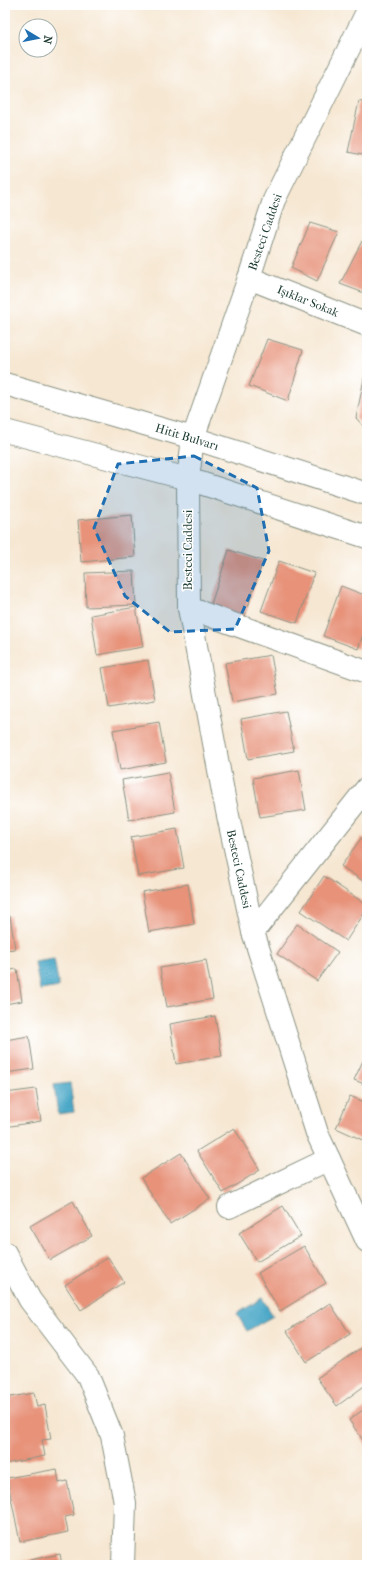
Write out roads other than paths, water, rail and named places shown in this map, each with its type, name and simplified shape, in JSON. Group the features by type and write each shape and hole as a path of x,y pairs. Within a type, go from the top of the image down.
{"street":[{"name":"Besteci Caddesi","path":"367,12 362,37 274,200 249,278 193,438 188,479 189,608 224,797 253,932 317,1133 367,1239"},
{"name":"Işıklar Sokak","path":"249,278 367,325"},
{"name":"Hitit Bulvarı","path":"5,384 193,438 367,494"},
{"path":"5,431 188,479 367,537"},
{"path":"189,608 367,672"},
{"path":"253,932 367,788"},
{"path":"229,1207 329,1159"},
{"path":"5,1253 30,1300 88,1376 112,1436 126,1504 122,1565"}],"water":[{"path":"54,959 59,987 40,990 35,962"},
{"path":"70,1083 74,1112 58,1114 54,1085"},
{"path":"262,1298 273,1316 247,1331 237,1314"}]}
